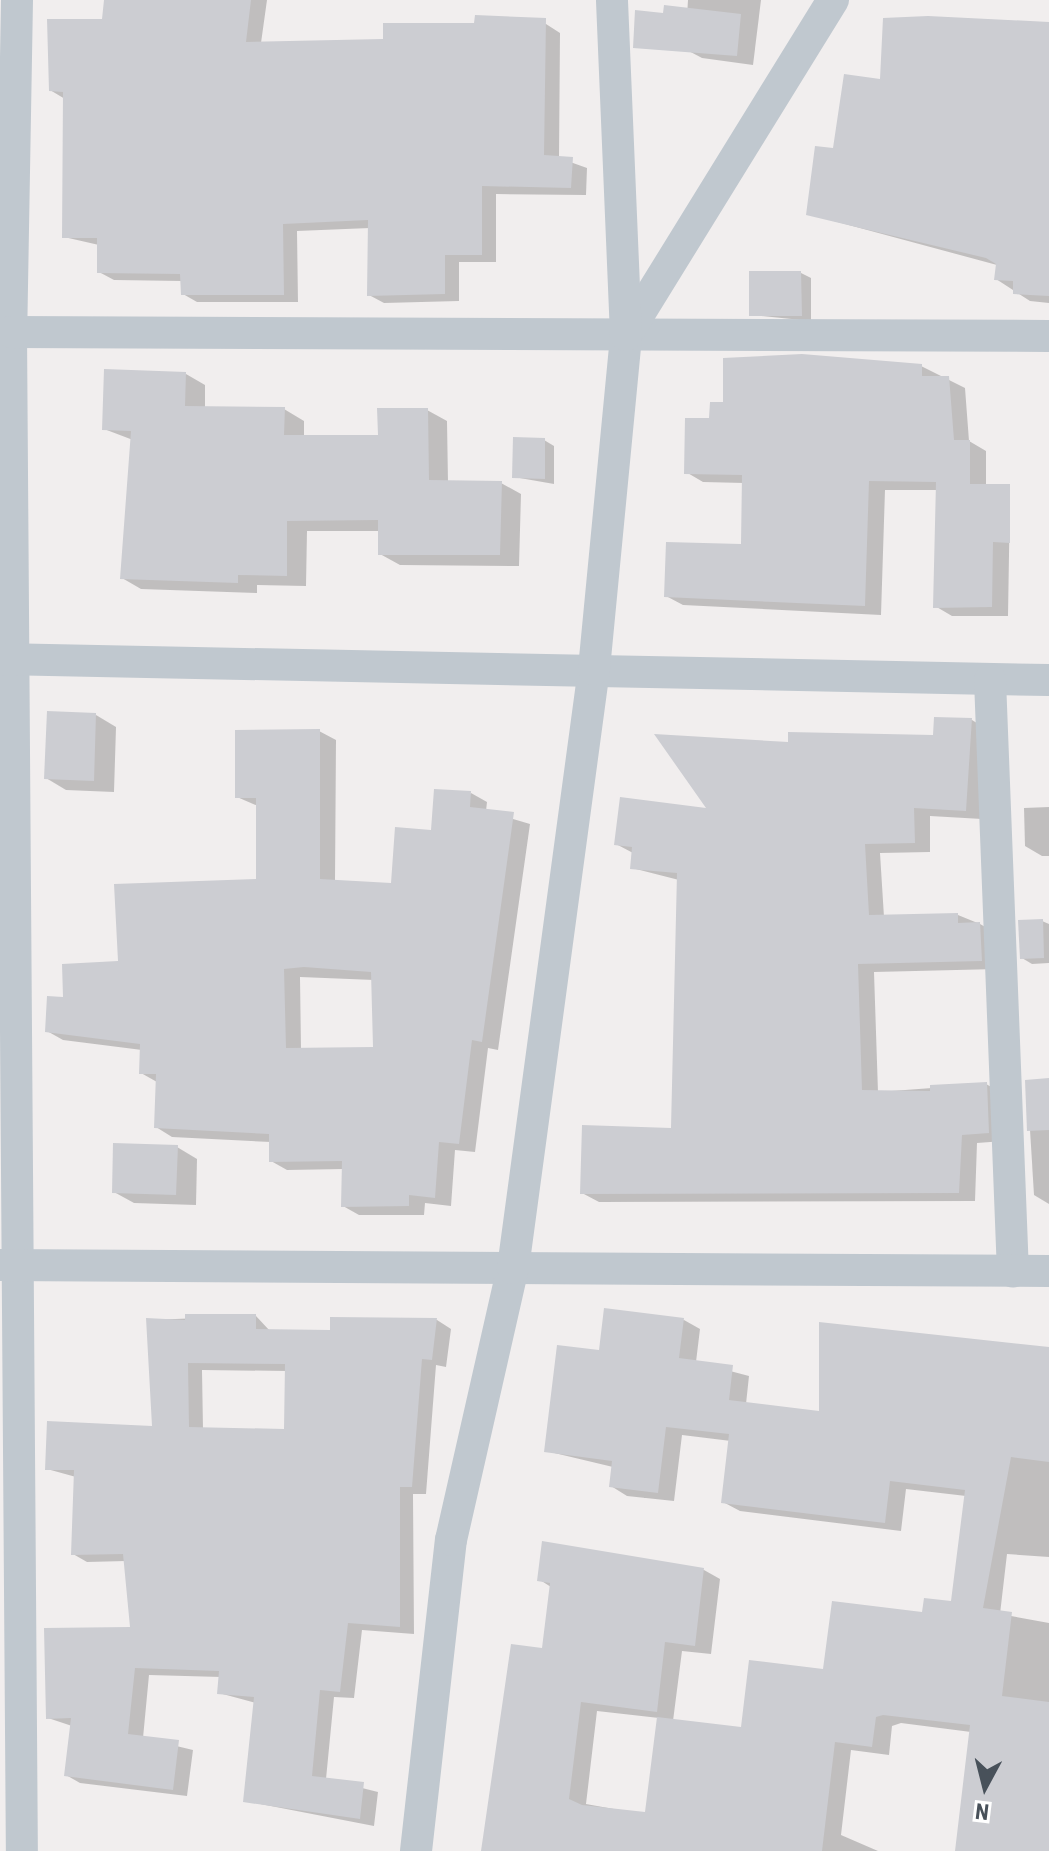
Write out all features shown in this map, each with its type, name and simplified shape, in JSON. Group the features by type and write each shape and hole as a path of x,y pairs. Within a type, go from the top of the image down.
{"street":[{"path":"17,0 6,659 10,1266 22,1851"},
{"path":"416,1851 451,1540 513,1268 594,669 626,335 612,0"},
{"path":"626,335 833,0"},
{"path":"11,332 1049,336"},
{"path":"6,659 1049,680"},
{"path":"990,680 1013,1272"},
{"path":"10,1266 1049,1271"}],"building":[{"path":"104,0 251,0 246,42 383,39 383,23 474,23 475,15 546,18 544,155 573,157 571,188 482,186 482,255 445,255 445,294 367,296 368,220 283,224 284,295 181,295 180,274 97,273 97,238 62,238 63,92 49,91 47,19 102,19"},
{"path":"664,5 741,14 737,56 633,48 635,10 663,13"},
{"path":"928,16 1049,22 1049,296 1013,294 1013,281 994,280 996,264 986,258 806,215 815,146 833,148 844,74 880,79 883,18"},
{"path":"749,271 801,271 802,316 749,316"},
{"path":"802,354 922,364 922,376 949,376 954,440 970,440 970,484 1010,484 1010,543 993,542 992,607 933,608 936,482 869,481 865,606 664,597 666,542 741,544 742,475 684,474 685,418 709,418 710,402 723,402 723,358"},
{"path":"104,369 186,372 185,406 285,407 284,435 378,435 377,408 428,408 429,480 502,481 500,555 378,555 378,520 287,521 287,576 238,575 238,583 120,579 131,431 102,430"},
{"path":"513,437 545,438 545,479 512,478"},
{"path":"47,711 96,713 94,781 44,779"},
{"path":"934,717 972,718 966,811 914,808 915,843 865,844 869,915 958,913 958,923 980,922 982,961 858,964 862,1090 930,1091 930,1085 987,1082 989,1133 962,1135 959,1193 580,1194 582,1125 671,1128 677,873 630,869 632,847 614,845 620,797 706,808 654,734 788,742 788,732 933,735"},
{"path":"320,729 320,879 391,883 395,827 431,830 434,789 471,791 470,807 514,812 482,1042 472,1040 459,1144 439,1142 435,1198 409,1195 409,1206 341,1207 342,1161 269,1162 269,1134 154,1128 156,1074 139,1074 140,1044 45,1032 47,996 63,997 62,964 118,961 114,884 256,879 256,798 235,798 235,730","holes":["304,967 371,972 373,1047 286,1048 284,969"]},
{"path":"1043,919 1044,958 1020,959 1018,920"},
{"path":"1049,1078 1049,1130 1027,1131 1025,1080"},
{"path":"113,1143 178,1145 176,1195 112,1193"},
{"path":"604,1308 684,1318 679,1358 733,1365 729,1400 819,1411 819,1322 1049,1347 1049,1462 1011,1457 983,1608 1012,1612 1002,1696 1049,1702 1049,1851 955,1851 970,1725 883,1715 876,1717 872,1747 835,1742 822,1851 481,1851 511,1644 542,1648 550,1583 537,1581 542,1541 704,1568 695,1646 665,1642 657,1712 581,1702 569,1799 582,1805 645,1812 657,1717 741,1727 749,1660 823,1669 832,1601 922,1612 924,1598 951,1601 965,1490 890,1481 885,1523 721,1503 729,1434 666,1427 658,1493 609,1487 612,1461 544,1452 557,1345 599,1350"},
{"path":"185,1314 256,1314 256,1329 330,1330 330,1317 437,1318 432,1360 422,1359 412,1487 400,1487 400,1627 348,1623 340,1692 320,1690 312,1776 364,1782 360,1819 243,1802 254,1697 217,1694 219,1671 135,1668 128,1734 179,1740 173,1790 64,1776 71,1718 46,1719 44,1628 130,1627 123,1554 71,1555 74,1470 45,1470 47,1421 152,1426 146,1318 185,1320","holes":["188,1363 285,1364 284,1429 189,1427"]}]}
